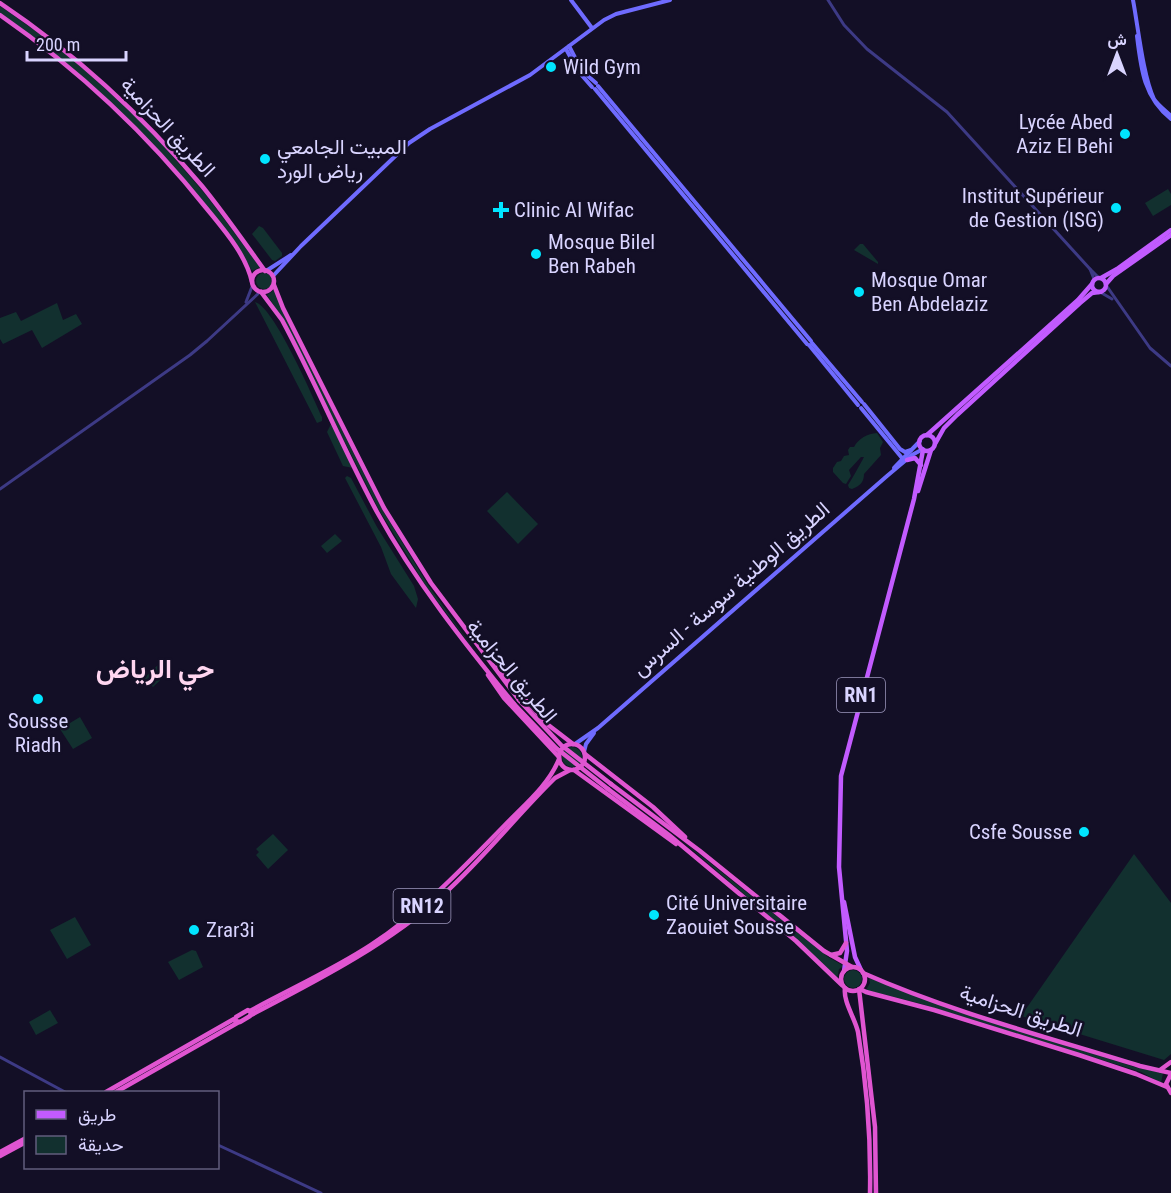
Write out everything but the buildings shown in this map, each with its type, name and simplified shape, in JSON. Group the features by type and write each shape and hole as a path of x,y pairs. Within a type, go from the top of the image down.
{"highway":[{"name":"الطريق الحزامية","path":"0,3 76,59 135,113 201,185 265,271 273,276 283,308 384,508 431,583 517,702"},
{"name":"الطريق الحزامية","path":"0,15 72,69 144,138 191,188 219,223 244,260 253,283 278,312 377,511 395,542 426,589 484,667 561,745 796,941 844,987"},
{"path":"253,283 256,274 265,271"},
{"path":"260,292 270,290 274,285"},
{"path":"490,662 503,673 547,724 660,813 700,851"},
{"path":"484,667 490,680 504,698 559,758 563,766 572,770 695,857"},
{"name":"RN12","path":"118,1091 351,957 411,916 453,878 534,794 555,770 561,749 568,744 574,744"},
{"name":"RN12","path":"250,1013 345,965 406,925 453,885 555,778 584,762 584,753"},
{"name":"الطريق الحزامية","path":"610,787 700,851 829,954 852,967"},
{"path":"829,954 840,953 846,943"},
{"path":"844,971 852,967 862,971"},
{"name":"RN1","path":"844,971 841,978 858,1033 865,1082 870,1193"},
{"name":"الطريق الحزامية","path":"862,971 935,1001 1171,1074 1167,1081 1167,1088"},
{"name":"RN1","path":"862,971 865,980 859,989 875,1127 876,1193"},
{"path":"844,987 853,991 859,989"},
{"name":"الطريق الحزامية","path":"859,989 1079,1055 1136,1074 1167,1088 1171,1093"},
{"path":"861,1005 865,998 872,994"},
{"name":"RN12","path":"108,1091 236,1021"},
{"path":"1160,1070 1171,1062"},
{"path":"0,1152 24,1141"},
{"path":"0,1156 24,1141"}],"main road":[{"path":"571,0 592,27"},
{"path":"273,276 294,253 419,136 522,80 592,27 616,15 670,0"},
{"path":"1133,0 1144,64 1152,91 1157,102 1171,118"},
{"path":"568,47 578,71 595,86 904,459 918,460 921,469"},
{"path":"920,441 1037,337 1096,280 1117,269 1171,230"},
{"name":"RN1","path":"914,499 931,450 948,423 1080,303 1092,294 1104,290 1113,276 1171,235"},
{"path":"265,271 294,253"},
{"path":"1096,280 1106,285"},
{"path":"1096,280 1094,290 1099,292"},
{"path":"861,405 900,449 905,452 912,450"},
{"path":"927,435 934,439 935,444"},
{"name":"RN1","path":"844,971 846,943 839,845 841,776 914,499 921,469 923,449 920,441"},
{"name":"الطريق الوطنية سوسة - السرس","path":"574,744 598,728 887,476 920,441"},
{"path":"923,449 931,450"},
{"name":"الطريق الوطنية سوسة - السرس","path":"904,459 923,449"},
{"name":"الطريق الوطنية سوسة - السرس","path":"584,753 586,744 598,728"},
{"name":"RN1","path":"842,897 855,957 862,971"}],"street":[{"path":"828,0 843,25 867,50 947,112 1090,269 1096,280"},
{"path":"243,306 253,283"},
{"path":"1106,285 1150,348 1171,366"},
{"path":"0,489 190,355 260,292"},
{"path":"1099,292 1116,302"},
{"path":"0,1057 63,1091"},
{"path":"219,1145 321,1193"}],"green space":[{"path":"0,6 65,52 148,128 206,195 260,267 252,271 234,242 190,186 141,131 87,81 0,13"},
{"path":"1168,189 1171,194 1171,205 1153,216 1145,203"},
{"path":"259,226 282,253 282,256 275,261 252,234"},
{"path":"863,244 878,264 854,250"},
{"path":"264,273 272,281 264,289 256,281"},
{"path":"274,290 382,509 428,585 478,655 426,586 379,510 283,319 267,295"},
{"path":"255,302 263,307 282,335 310,390 322,421 317,423"},
{"path":"57,303 63,320 76,314 82,324 42,348 32,330 3,344 0,339 0,318 16,312 21,321"},
{"path":"331,424 353,468 343,466 327,432"},
{"path":"877,433 883,442 880,448 881,455 864,474 861,483 857,487 849,488 848,485 864,457 861,457 849,470 851,476 846,484 833,472 833,468 844,456 849,455 850,447 854,447 864,437"},
{"path":"347,476 351,478 377,527 414,586 418,599 416,608 391,574 381,547 345,478"},
{"path":"507,492 538,524 518,544 487,511"},
{"path":"335,534 342,541 327,553 321,546"},
{"path":"160,663 169,672 153,687 144,678"},
{"path":"80,717 92,738 73,749 60,729"},
{"path":"572,747 579,750 582,757 579,764 572,767 565,764 562,757 565,750"},
{"path":"273,834 288,850 268,869 256,855 259,852 256,849"},
{"path":"681,840 828,957 844,966 839,969 837,979 794,937"},
{"path":"1134,854 1171,903 1171,1054 1164,1060 1021,1016"},
{"path":"75,917 91,945 67,959 50,930"},
{"path":"192,950 196,951 203,967 179,980 168,962"},
{"path":"853,970 859,973 862,979 859,985 853,988 847,985 844,979 847,973"},
{"path":"869,978 935,1003 1138,1068 1163,1073 1161,1083 1141,1072 918,1003 866,990 870,983"},
{"path":"50,1010 58,1023 36,1035 29,1022"}],"place":[{"name":"Wild Gym","path":"551,67"},
{"name":"Lycée Abed Aziz El Behi","path":"1125,134"},
{"name":"المبيت الجامعي رياض الورد","path":"265,159"},
{"name":"Institut Supérieur de Gestion (ISG)","path":"1116,208"},
{"name":"Clinic Al Wifac","path":"501,210"},
{"name":"Mosque Bilel Ben Rabeh","path":"536,254"},
{"name":"Mosque Omar Ben Abdelaziz","path":"859,292"},
{"name":"Sousse Riadh","path":"38,699"},
{"name":"Csfe Sousse","path":"1084,832"},
{"name":"Cité Universitaire Zaouiet Sousse","path":"654,915"},
{"name":"Zrar3i","path":"194,930"}],"district":[{"name":"حي الرياض","path":"155,669"}]}
